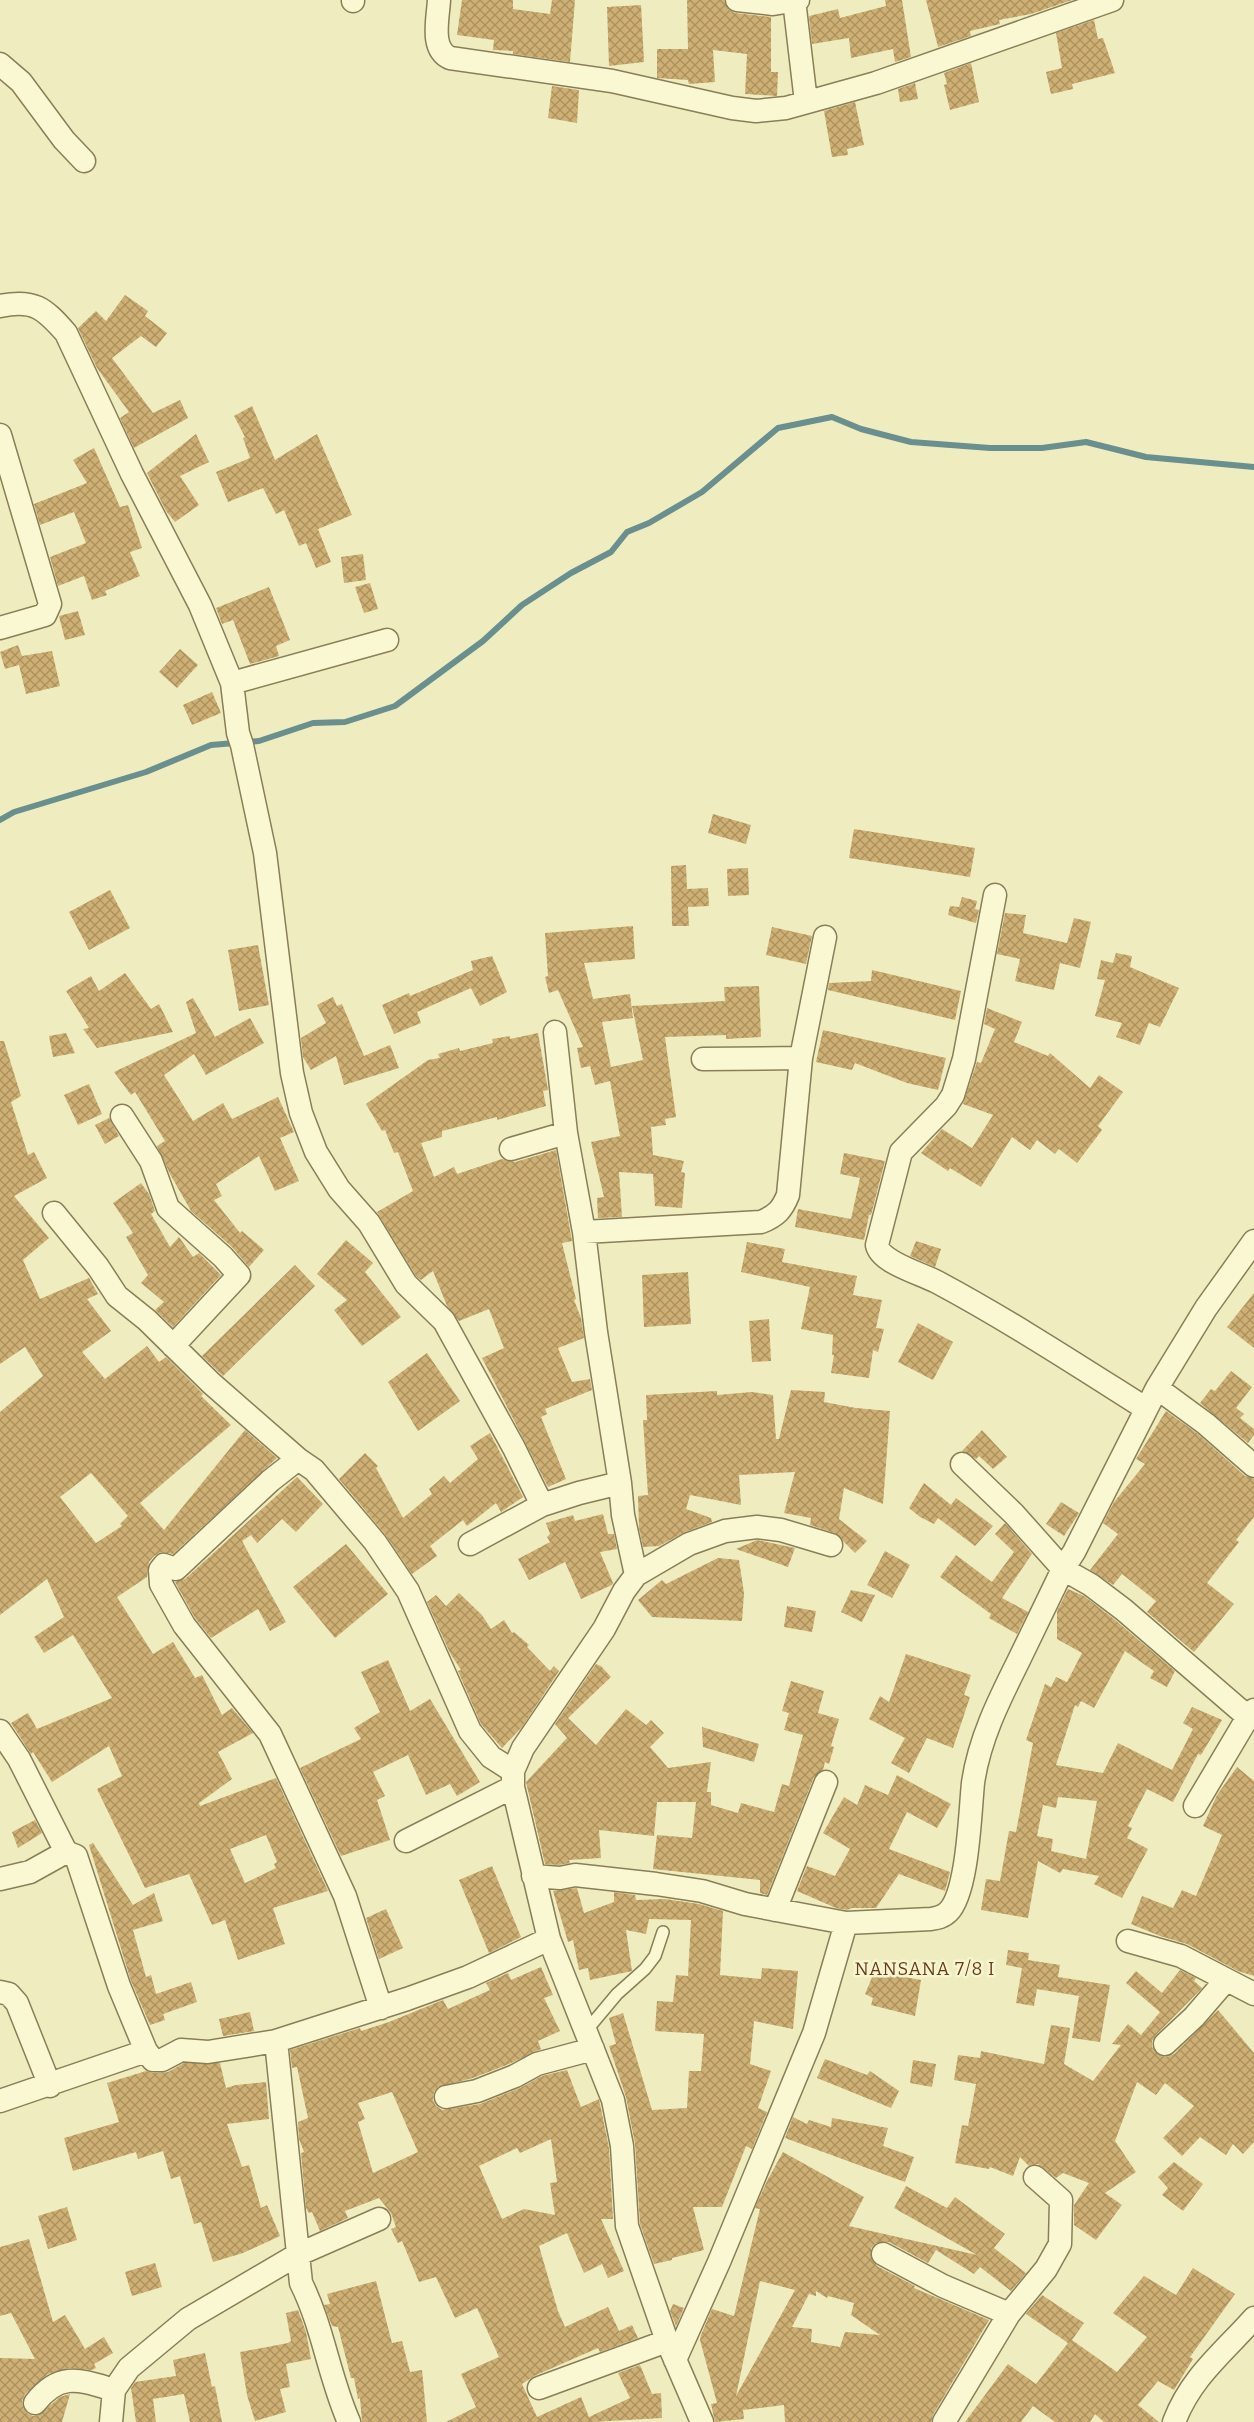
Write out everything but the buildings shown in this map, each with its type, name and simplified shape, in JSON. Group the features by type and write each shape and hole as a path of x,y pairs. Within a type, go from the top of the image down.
{"street":[{"path":"439,0 437,41 443,55 458,60 612,80 732,108 756,111 786,108 876,82 1112,0"},
{"path":"737,0 759,4 795,0 806,102"},
{"path":"0,64 21,82 54,126 84,161"},
{"path":"0,306 16,302 35,305 51,315 66,333 132,474 200,604 232,683 240,739 265,853 292,1073 301,1113 316,1152 339,1189 369,1223 406,1284 444,1321 514,1448 542,1505"},
{"path":"0,435 50,604 45,615 0,628"},
{"path":"232,683 387,640"},
{"path":"995,894 964,1059 953,1095 946,1106 901,1152 877,1245 878,1252 885,1258 936,1281 1145,1408"},
{"path":"584,1232 761,1222 776,1216 783,1207 788,1195 801,1058 825,937"},
{"path":"555,1032 566,1133 584,1232 596,1332 620,1483 623,1515 636,1575"},
{"path":"704,1059 801,1058"},
{"path":"122,1116 151,1161 168,1208 223,1257 239,1276 173,1346"},
{"path":"511,1149 566,1133"},
{"path":"54,1213 98,1267 117,1296 147,1320 173,1346 298,1459 314,1470 375,1542 408,1591 470,1731 491,1757 513,1779"},
{"path":"532,1876 552,1878 576,1875 656,1884 702,1891 745,1904 846,1923 931,1919 940,1918 950,1912 960,1887 964,1867 974,1781 985,1734 1062,1569 1074,1552 1145,1408 1206,1308 1253,1244"},
{"path":"1157,1388 1206,1424 1254,1466"},
{"path":"298,1459 270,1481 176,1569 164,1565 159,1576 161,1584 184,1625 270,1734 345,1896 381,2008"},
{"path":"962,1464 1014,1514 1062,1569 1090,1585 1124,1610 1251,1713 1195,1806"},
{"path":"470,1544 542,1505 579,1493 620,1483"},
{"path":"702,2422 671,2350 627,2226 624,2171 618,2121 613,2100 549,1939 532,1876 513,1779 523,1748 604,1629 624,1591 636,1575 689,1544 725,1531 757,1527 781,1530 831,1545"},
{"path":"0,1731 19,1759 66,1852 76,1856 119,1986 146,2051 153,2060 162,2060 181,2050 208,2052 276,2041 381,2008 468,1977 549,1939"},
{"path":"406,1841 513,1779"},
{"path":"775,1910 826,1782"},
{"path":"0,1880 30,1872 66,1852"},
{"path":"539,2388 671,2350 719,2262 814,2033 846,1923"},
{"path":"1128,1941 1181,1956 1254,1994"},
{"path":"1165,2044 1194,2017 1226,1980"},
{"path":"0,1992 9,1994 17,2003 50,2086"},
{"path":"446,2097 476,2091 515,2076 589,2040"},
{"path":"276,2041 301,2283 314,2310 338,2396 349,2422"},
{"path":"0,2101 50,2086 146,2051"},
{"path":"944,2422 1009,2314 1046,2269 1060,2244 1061,2200 1035,2177"},
{"path":"111,2422 114,2390 129,2368 188,2319 297,2255 379,2219"},
{"path":"884,2254 943,2286 1009,2314"},
{"path":"1174,2422 1183,2400 1197,2380 1254,2318"},
{"path":"35,2403 43,2392 63,2381 84,2381 114,2390"}],"lane":[{"path":"589,2040 617,1994 645,1970 654,1956 663,1932"}],"waterway":[{"path":"0,820 14,812 146,772 211,745 259,741 313,723 345,722 395,706 483,641 522,605 571,573 611,552 627,532 649,523 702,492 778,428 832,417 861,429 911,442 990,448 1042,448 1086,442 1146,457 1254,467"}],"district":[{"name":"NANSANA 7/8 I","path":"925,1969"}]}
